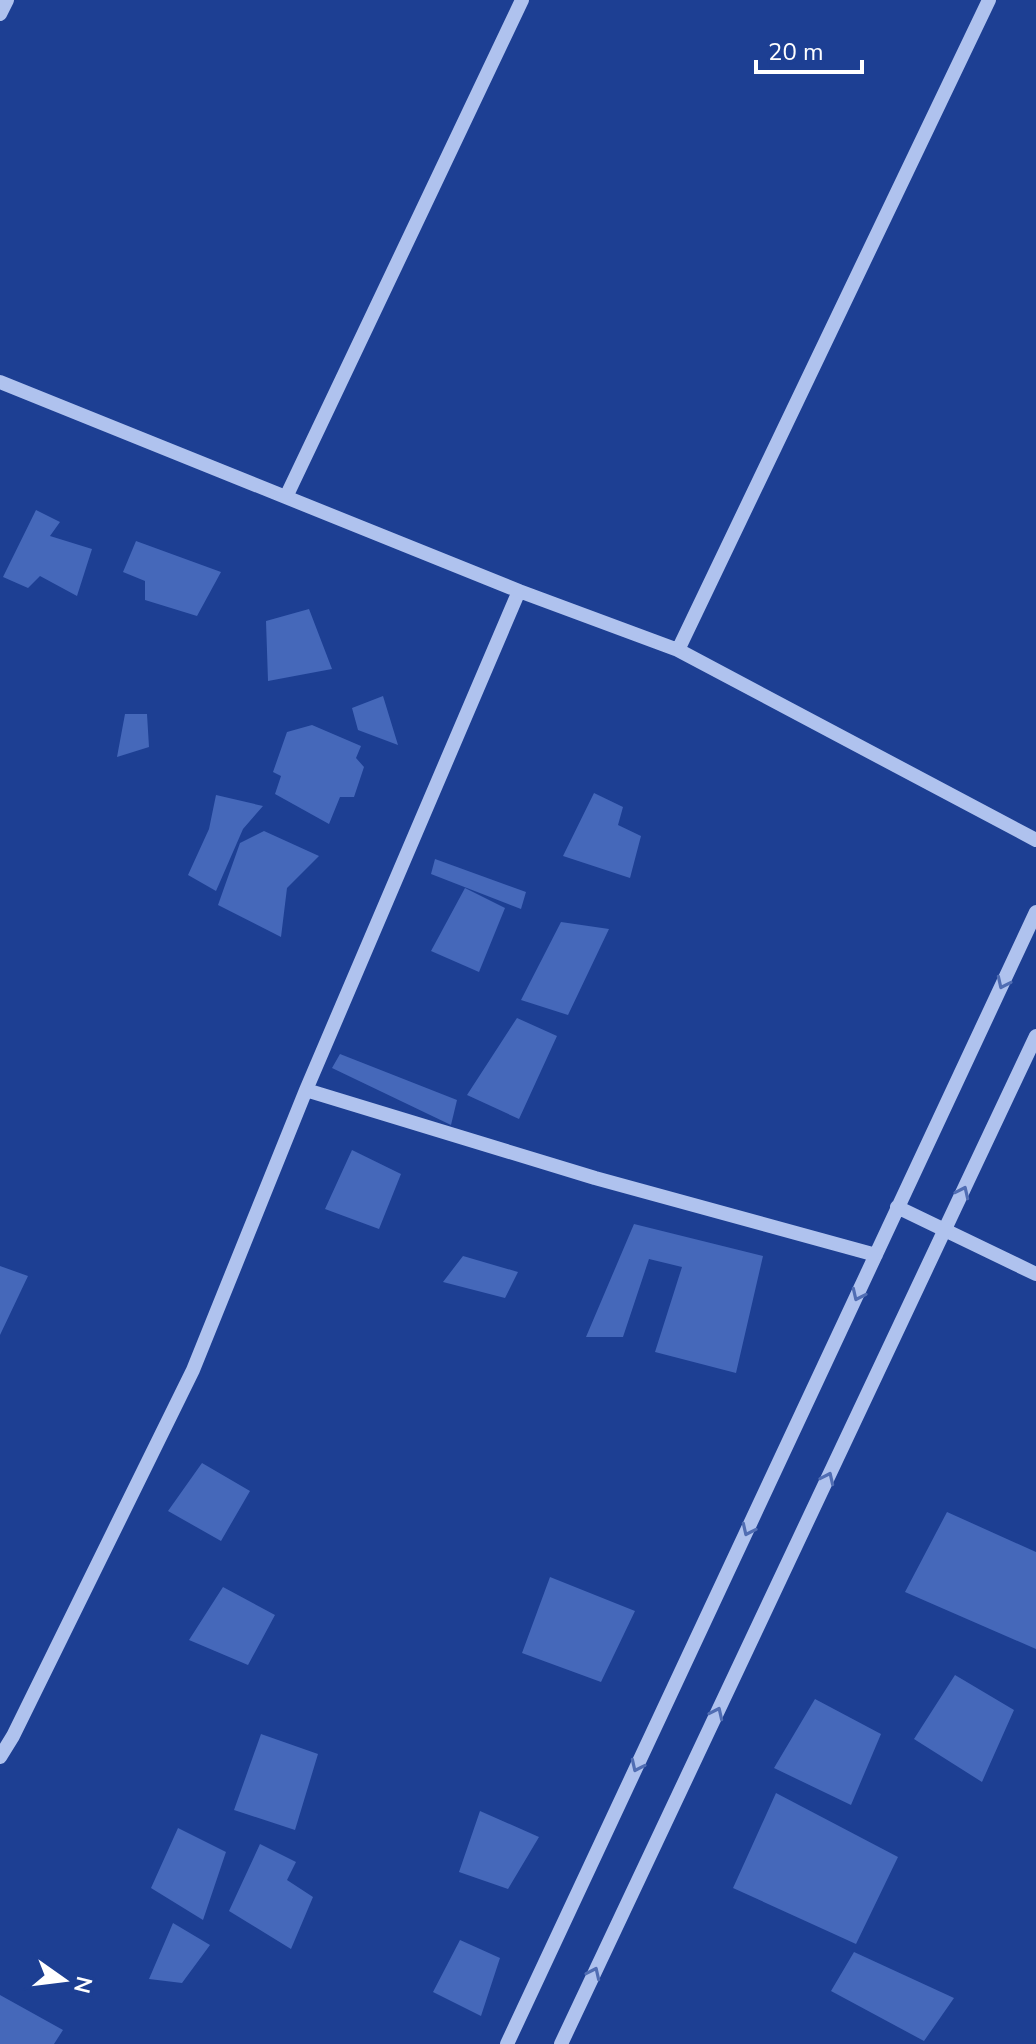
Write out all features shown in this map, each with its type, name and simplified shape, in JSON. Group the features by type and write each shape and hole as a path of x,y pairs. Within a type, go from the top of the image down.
{"street":[{"path":"0,14 7,0"},
{"path":"286,497 522,0"},
{"path":"678,650 989,0"},
{"path":"0,382 519,591 678,650 1036,840"},
{"path":"0,1757 193,1370 306,1090 519,591"},
{"path":"507,2044 1036,912"},
{"path":"561,2044 1036,1036"},
{"path":"306,1090 595,1178 876,1255"},
{"path":"897,1207 1036,1274"}],"building":[{"path":"36,510 60,522 50,536 92,549 77,596 40,576 28,588 3,577"},
{"path":"136,541 221,572 197,616 145,600 145,581 123,572"},
{"path":"309,609 332,669 268,681 266,621"},
{"path":"383,696 398,745 358,730 352,708"},
{"path":"125,714 147,714 149,747 117,757"},
{"path":"312,725 361,746 356,758 364,767 354,797 340,797 329,824 275,794 281,776 273,772 287,732"},
{"path":"594,793 623,807 618,825 641,836 630,878 563,856"},
{"path":"216,795 263,806 243,829 216,891 188,875 209,829"},
{"path":"264,831 319,856 287,888 281,937 218,905 240,843"},
{"path":"435,859 526,892 521,909 431,874"},
{"path":"465,888 505,908 479,972 431,951"},
{"path":"561,922 609,929 568,1015 521,1000"},
{"path":"517,1018 557,1036 519,1119 467,1095"},
{"path":"340,1054 457,1100 451,1125 332,1068"},
{"path":"352,1150 401,1174 379,1229 325,1209"},
{"path":"634,1224 763,1256 736,1373 655,1352 682,1267 649,1259 623,1337 586,1337"},
{"path":"463,1256 518,1272 505,1298 443,1282"},
{"path":"0,1266 28,1276 0,1335"},
{"path":"202,1463 250,1491 221,1541 168,1511"},
{"path":"947,1512 1036,1552 1036,1649 905,1592"},
{"path":"550,1577 635,1611 601,1682 522,1653"},
{"path":"223,1587 275,1615 248,1665 189,1640"},
{"path":"955,1675 1014,1710 982,1782 914,1739"},
{"path":"815,1699 881,1734 851,1805 774,1768"},
{"path":"261,1734 318,1754 295,1830 234,1810"},
{"path":"776,1793 898,1857 856,1944 733,1888"},
{"path":"480,1811 539,1837 508,1889 459,1872"},
{"path":"178,1828 226,1852 203,1920 151,1888"},
{"path":"260,1844 296,1862 287,1880 313,1897 291,1949 229,1911"},
{"path":"173,1923 210,1945 182,1983 149,1979"},
{"path":"460,1940 500,1958 481,2016 433,1992"},
{"path":"854,1952 954,1998 924,2041 831,1991"},
{"path":"0,1995 63,2030 54,2044 0,2044"}]}
